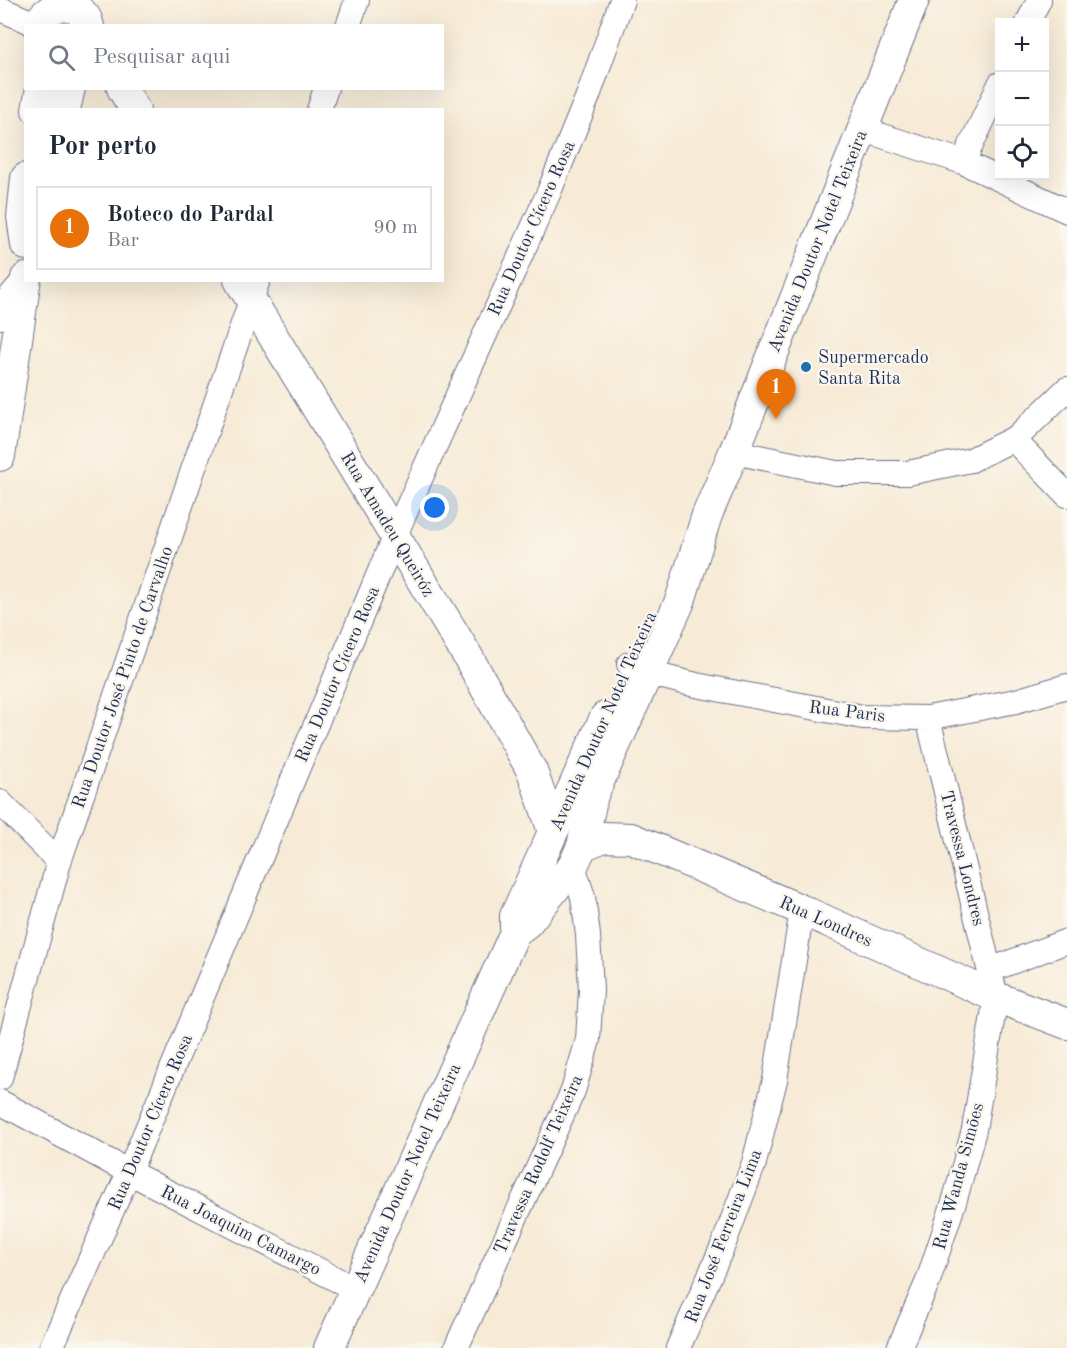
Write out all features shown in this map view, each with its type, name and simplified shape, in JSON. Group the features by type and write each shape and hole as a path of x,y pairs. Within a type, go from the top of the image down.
{"street":[{"path":"349,24 357,0"},
{"name":"Rua Doutor Cícero Rosa","path":"51,1348 129,1172 395,535 549,192 588,96 622,0"},
{"name":"Avenida Doutor Notel Teixeira","path":"568,857 553,831 570,794 638,669 680,601 707,515 914,0"},
{"path":"1030,18 1039,0"},
{"path":"0,9 46,14 61,2 70,3 87,13"},
{"path":"37,108 41,90"},
{"path":"65,108 70,90"},
{"path":"123,90 134,108"},
{"path":"319,108 325,90"},
{"path":"963,162 995,93"},
{"path":"861,129 963,162 1067,212"},
{"path":"24,190 22,202 24,235"},
{"path":"0,317 8,298 24,280"},
{"path":"0,456 25,282"},
{"name":"Rua Amadeu Queiróz","path":"249,287 467,655 532,771 553,831"},
{"name":"Rua Doutor José Pinto de Carvalho","path":"0,1078 60,861 249,287"},
{"path":"734,452 836,473 908,473 971,460 1013,439 1067,389"},
{"path":"1013,439 1067,495"},
{"name":"Avenida Doutor Notel Teixeira","path":"333,1347 355,1289 515,932 527,923 568,857 638,669"},
{"name":"Rua Paris","path":"638,669 696,685 863,717 928,718 1016,701 1067,687"},
{"name":"Travessa Londres","path":"928,718 993,984"},
{"name":"Rua Amadeu Queiróz","path":"532,771 570,794"},
{"path":"568,857 581,806 570,794"},
{"path":"0,802 60,861"},
{"name":"Rua Londres","path":"568,857 604,837 631,838 802,910 993,984 1067,1024"},
{"name":"Travessa Rodolf Teixeira","path":"456,1348 573,1091 588,1040 591,990 588,935 583,897 568,857"},
{"name":"Rua José Ferreira Lima","path":"678,1348 724,1243 754,1163 775,1080 802,910"},
{"path":"993,984 1067,941"},
{"name":"Rua Wanda Simões","path":"899,1348 928,1281 974,1130 993,984"},
{"name":"Rua Joaquim Camargo","path":"0,1102 129,1172 355,1289"}],"place":[{"name":"Supermercado Santa Rita","path":"806,367"},
{"name":"Boteco do Pardal","path":"776,419"}]}
